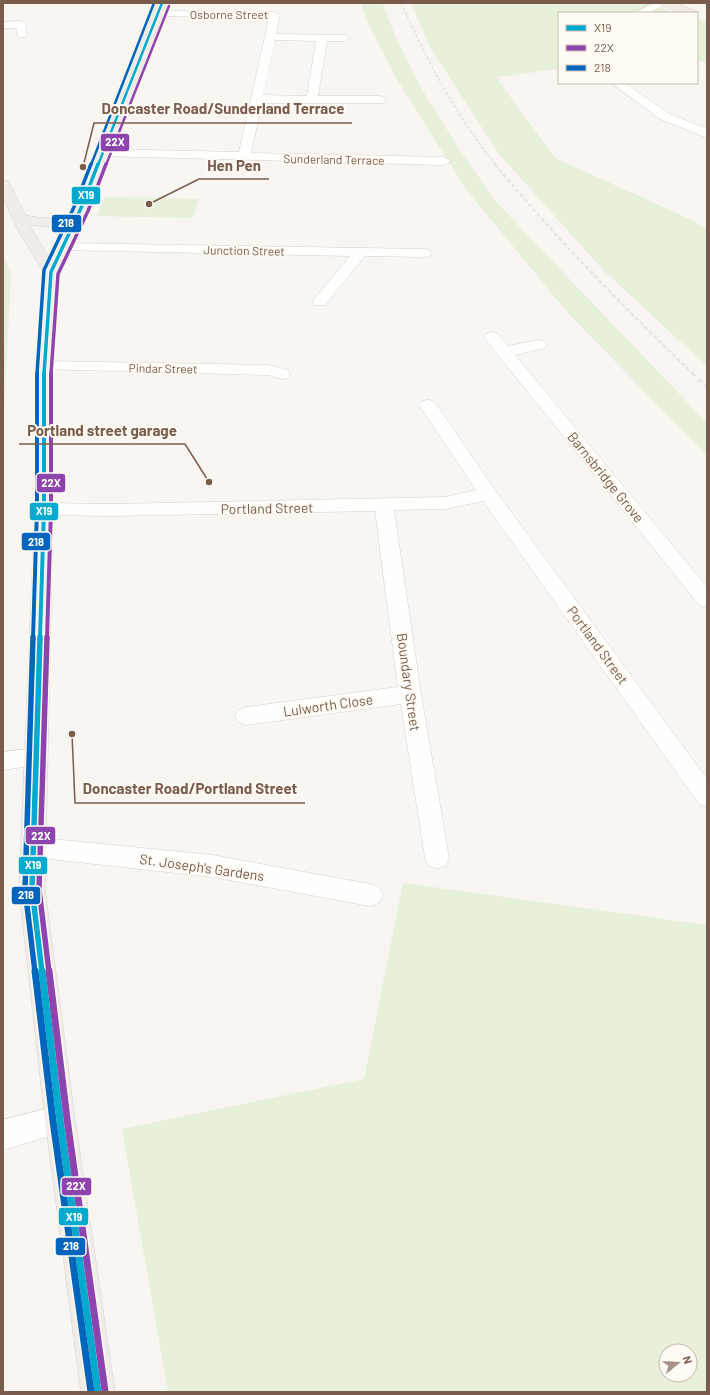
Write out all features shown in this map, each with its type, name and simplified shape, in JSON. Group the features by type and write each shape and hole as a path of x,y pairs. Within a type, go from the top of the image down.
{"highway":[{"path":"664,3 691,12"},
{"path":"98,1392 60,1120 32,889 32,847 44,509 44,366 51,272 65,247 79,214 160,8"},
{"path":"3,184 27,234 51,272"},
{"path":"20,218 39,223 51,223 65,221 79,214"},
{"path":"27,234 50,246 65,247"}],"street":[{"path":"274,15 277,3"},
{"path":"641,12 664,3"},
{"name":"Osborne Street","path":"160,8 274,15 244,156"},
{"path":"3,25 21,24 22,35"},
{"path":"270,37 345,38"},
{"path":"312,99 322,38"},
{"path":"618,84 664,116 707,134"},
{"path":"257,99 380,100"},
{"name":"Sunderland Terrace","path":"103,153 444,161"},
{"name":"Junction Street","path":"65,247 424,253"},
{"path":"320,302 361,252"},
{"name":"Barnsbridge Grove","path":"492,337 707,601"},
{"path":"505,352 539,345"},
{"name":"Pindar Street","path":"44,366 269,370 282,374"},
{"name":"Portland Street","path":"428,405 488,494 707,797"},
{"name":"Portland Street","path":"44,509 112,510 446,503 488,494"},
{"name":"Boundary Street","path":"384,505 410,694 437,858"},
{"name":"Lulworth Close","path":"246,716 410,694"},
{"path":"3,761 35,757"},
{"name":"St. Joseph's Gardens","path":"32,847 212,866 370,895"},
{"path":"3,1135 60,1120"}],"green space":[{"path":"361,3 382,3 396,38 420,86 459,149 497,203 707,423 707,456 567,312 465,188 396,78 366,19"},
{"path":"411,3 645,3 675,12 558,12 558,69 496,77 555,158 694,221 707,230 707,366 605,272 499,154 430,47"},
{"path":"698,19 707,22 707,63 698,61"},
{"path":"105,197 198,199 193,218 97,216"},
{"path":"3,255 11,272 3,434"},
{"path":"403,883 707,925 707,1392 168,1392 122,1129 364,1079"}],"railway":[{"path":"401,3 443,87 468,127 496,165"},
{"path":"495,164 566,246 692,373"},
{"path":"692,373 707,387"}],"transit line":[{"name":"218","path":"91,1392 53,1121 25,889 37,509 37,365 44,270 75,205 154,3"},
{"name":"X19","path":"98,1392 60,1120 32,889 44,509 44,366 51,272 81,208 162,3"},
{"name":"22X","path":"105,1391 67,1119 39,889 51,509 51,366 58,274 88,211 169,6"}],"place":[{"name":"Doncaster Road/Sunderland Terrace","path":"83,167"},
{"name":"Hen Pen","path":"149,204"},
{"name":"Portland street garage","path":"209,482"},
{"name":"Doncaster Road/Portland Street","path":"72,734"}]}
